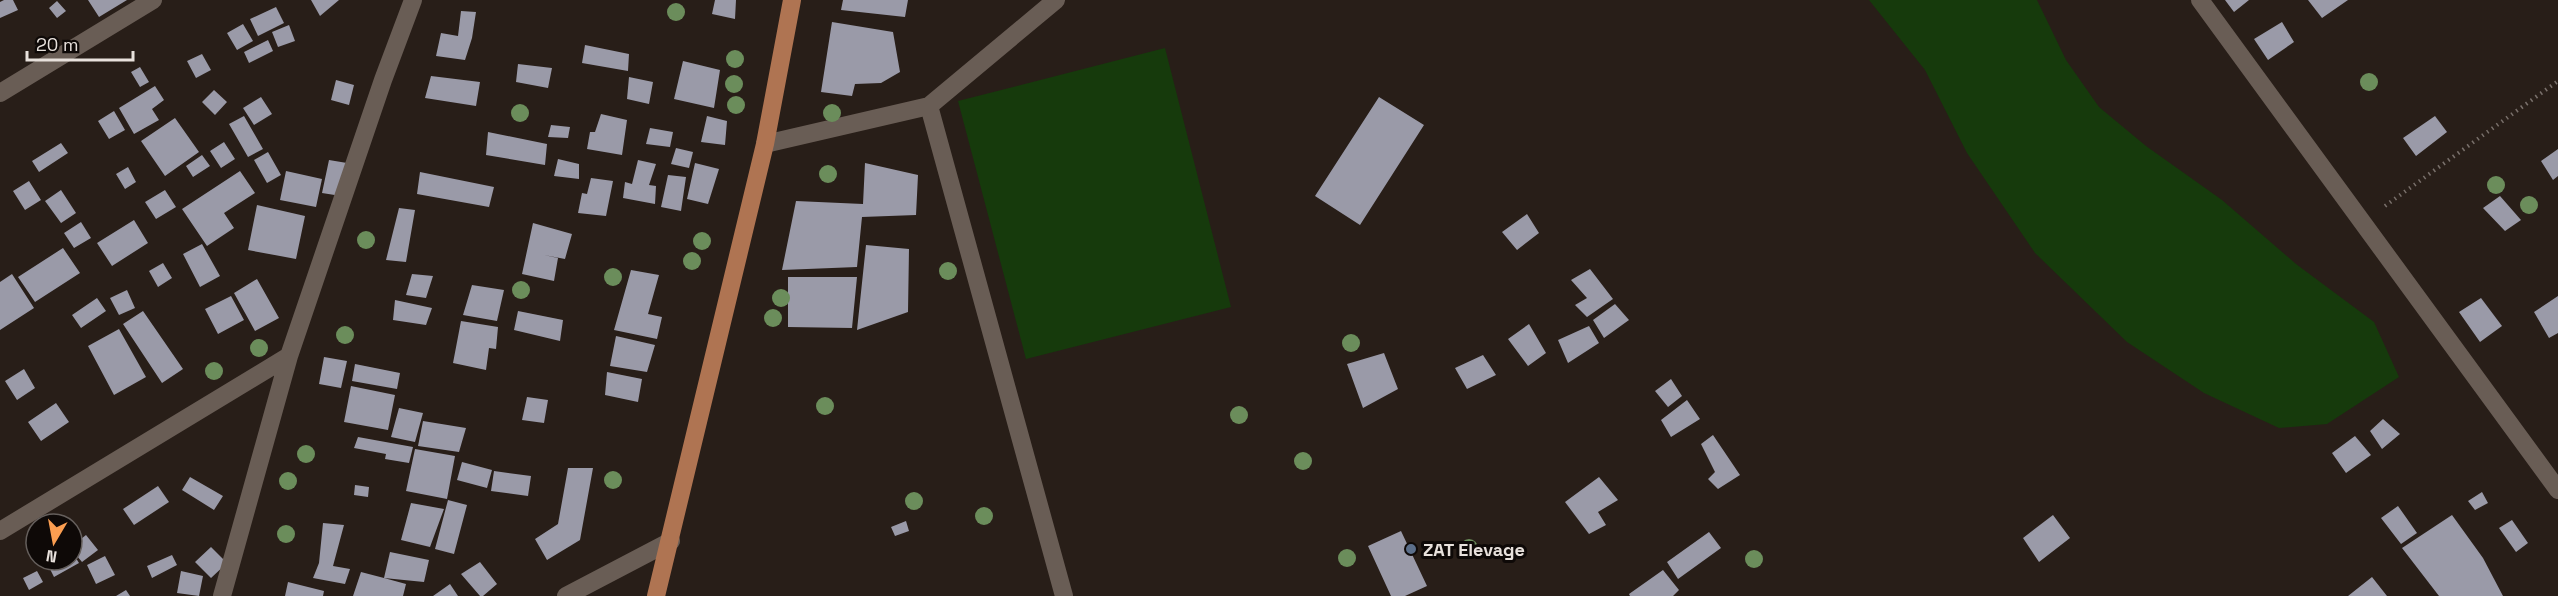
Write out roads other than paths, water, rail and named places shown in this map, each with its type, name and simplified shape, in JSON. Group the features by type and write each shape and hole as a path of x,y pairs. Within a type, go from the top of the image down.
{"main road":[{"path":"656,596 765,144 792,0"}],"street":[{"path":"0,93 153,0"},
{"path":"222,596 289,356 383,80 413,0"},
{"path":"765,144 929,106 1056,0"},
{"path":"2200,0 2558,489"},
{"path":"929,106 1064,596"},
{"path":"0,531 289,356"},
{"path":"566,596 589,588 671,541"}],"place":[{"name":"ZAT Elevage","path":"1411,549"}]}
